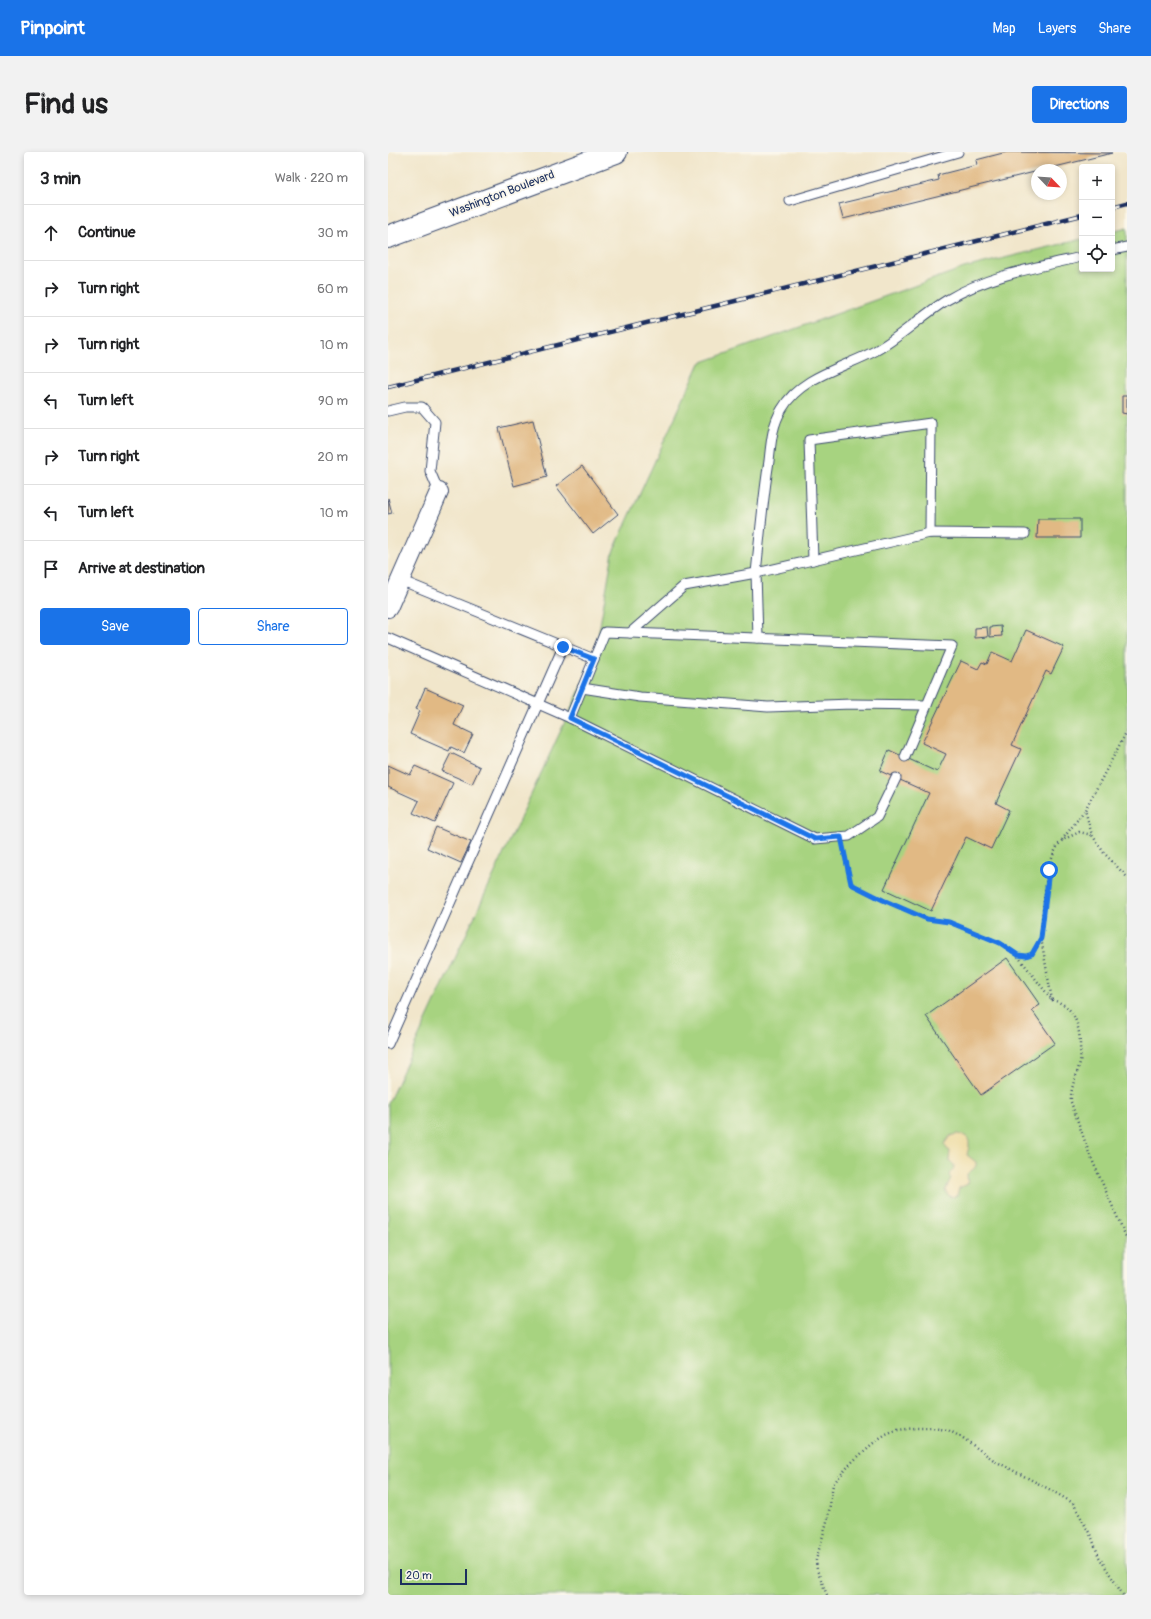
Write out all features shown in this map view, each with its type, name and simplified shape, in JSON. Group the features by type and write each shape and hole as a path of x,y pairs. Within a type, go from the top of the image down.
{"main road":[{"name":"Washington Boulevard","path":"388,237 616,152"}],"street":[{"path":"388,608 439,492"}],"lane":[{"path":"790,201 958,152"},
{"path":"1115,249 1127,247"},
{"path":"758,638 756,573 774,425 782,408 796,392 821,374 857,361 878,350 947,300 989,280 1079,258"},
{"path":"388,411 405,407 422,408 435,422 430,471 439,492"},
{"path":"813,560 809,440 931,423 930,533"},
{"path":"630,633 684,586 756,573 930,533 1025,534"},
{"path":"400,580 594,659"},
{"path":"570,718 605,632 952,646 905,757"},
{"path":"388,638 570,718 815,839 849,836 878,818 896,778"},
{"path":"388,1044 563,647"},
{"path":"582,688 640,698 768,707 852,704 926,705"}],"path":[{"path":"1052,1000 1041,938 1052,855 1085,810 1127,731"},
{"path":"1085,810 1092,835 1104,853 1127,877"},
{"path":"1062,841 1080,832 1092,835"},
{"path":"841,837 851,884 927,919 949,922 1000,943 1018,955 1052,1000 1063,1003 1076,1018 1078,1025 1080,1056 1070,1093 1071,1102 1089,1153 1127,1239"},
{"path":"1018,955 1026,956 1032,954 1041,938"},
{"path":"827,1595 817,1570 816,1560 828,1518 833,1484 872,1444 886,1435 898,1430 921,1428 948,1430 963,1438 995,1461 1073,1503 1092,1538 1099,1557 1123,1595"}],"green space":[{"path":"1127,228 1127,1595 388,1595 388,1103 594,659 613,552 700,363 964,268 1079,240 1079,272 1115,272 1115,231"}],"sand":[{"path":"956,1134 965,1136 969,1140 967,1155 976,1162 976,1164 975,1168 967,1174 968,1184 959,1188 957,1195 954,1197 949,1196 945,1191 951,1178 949,1176 954,1168 954,1165 949,1160 950,1151 944,1144 950,1136"}],"building":[{"path":"1007,152 1112,153 1067,164 1031,164 1031,173 843,219 839,204 939,180 938,175 977,165 976,160"},
{"path":"1122,396 1127,396 1127,414 1122,413"},
{"path":"533,420 547,477 514,486 499,428"},
{"path":"582,466 618,514 593,534 556,486"},
{"path":"388,498 392,513 388,514"},
{"path":"1038,519 1080,519 1080,538 1037,538"},
{"path":"1001,626 1002,636 990,637 990,627"},
{"path":"987,627 988,637 975,638 975,628"},
{"path":"1026,630 1064,647 1051,674 1046,671 1012,745 1021,749 996,803 1009,810 991,849 966,837 931,911 884,889 929,793 880,771 889,750 937,772 946,754 922,743 961,661 978,669 982,662 987,664 992,652 1012,661"},
{"path":"425,688 463,705 454,725 473,734 464,753 451,747 449,751 410,734 420,711 416,709"},
{"path":"451,753 480,767 472,784 442,771"},
{"path":"388,765 410,775 415,766 453,783 435,823 413,813 419,801 388,787"},
{"path":"436,827 471,842 461,863 427,848"},
{"path":"1007,958 1040,1005 1032,1010 1055,1043 981,1095 926,1016"}],"railway":[{"path":"1115,206 1127,203"},
{"path":"388,387 1079,216"}],"route":[{"path":"563,647 594,659 570,718 815,839 841,837 851,884 883,900 927,919 949,922 1000,943 1018,955 1026,956 1032,954 1041,938 1049,870"}]}
